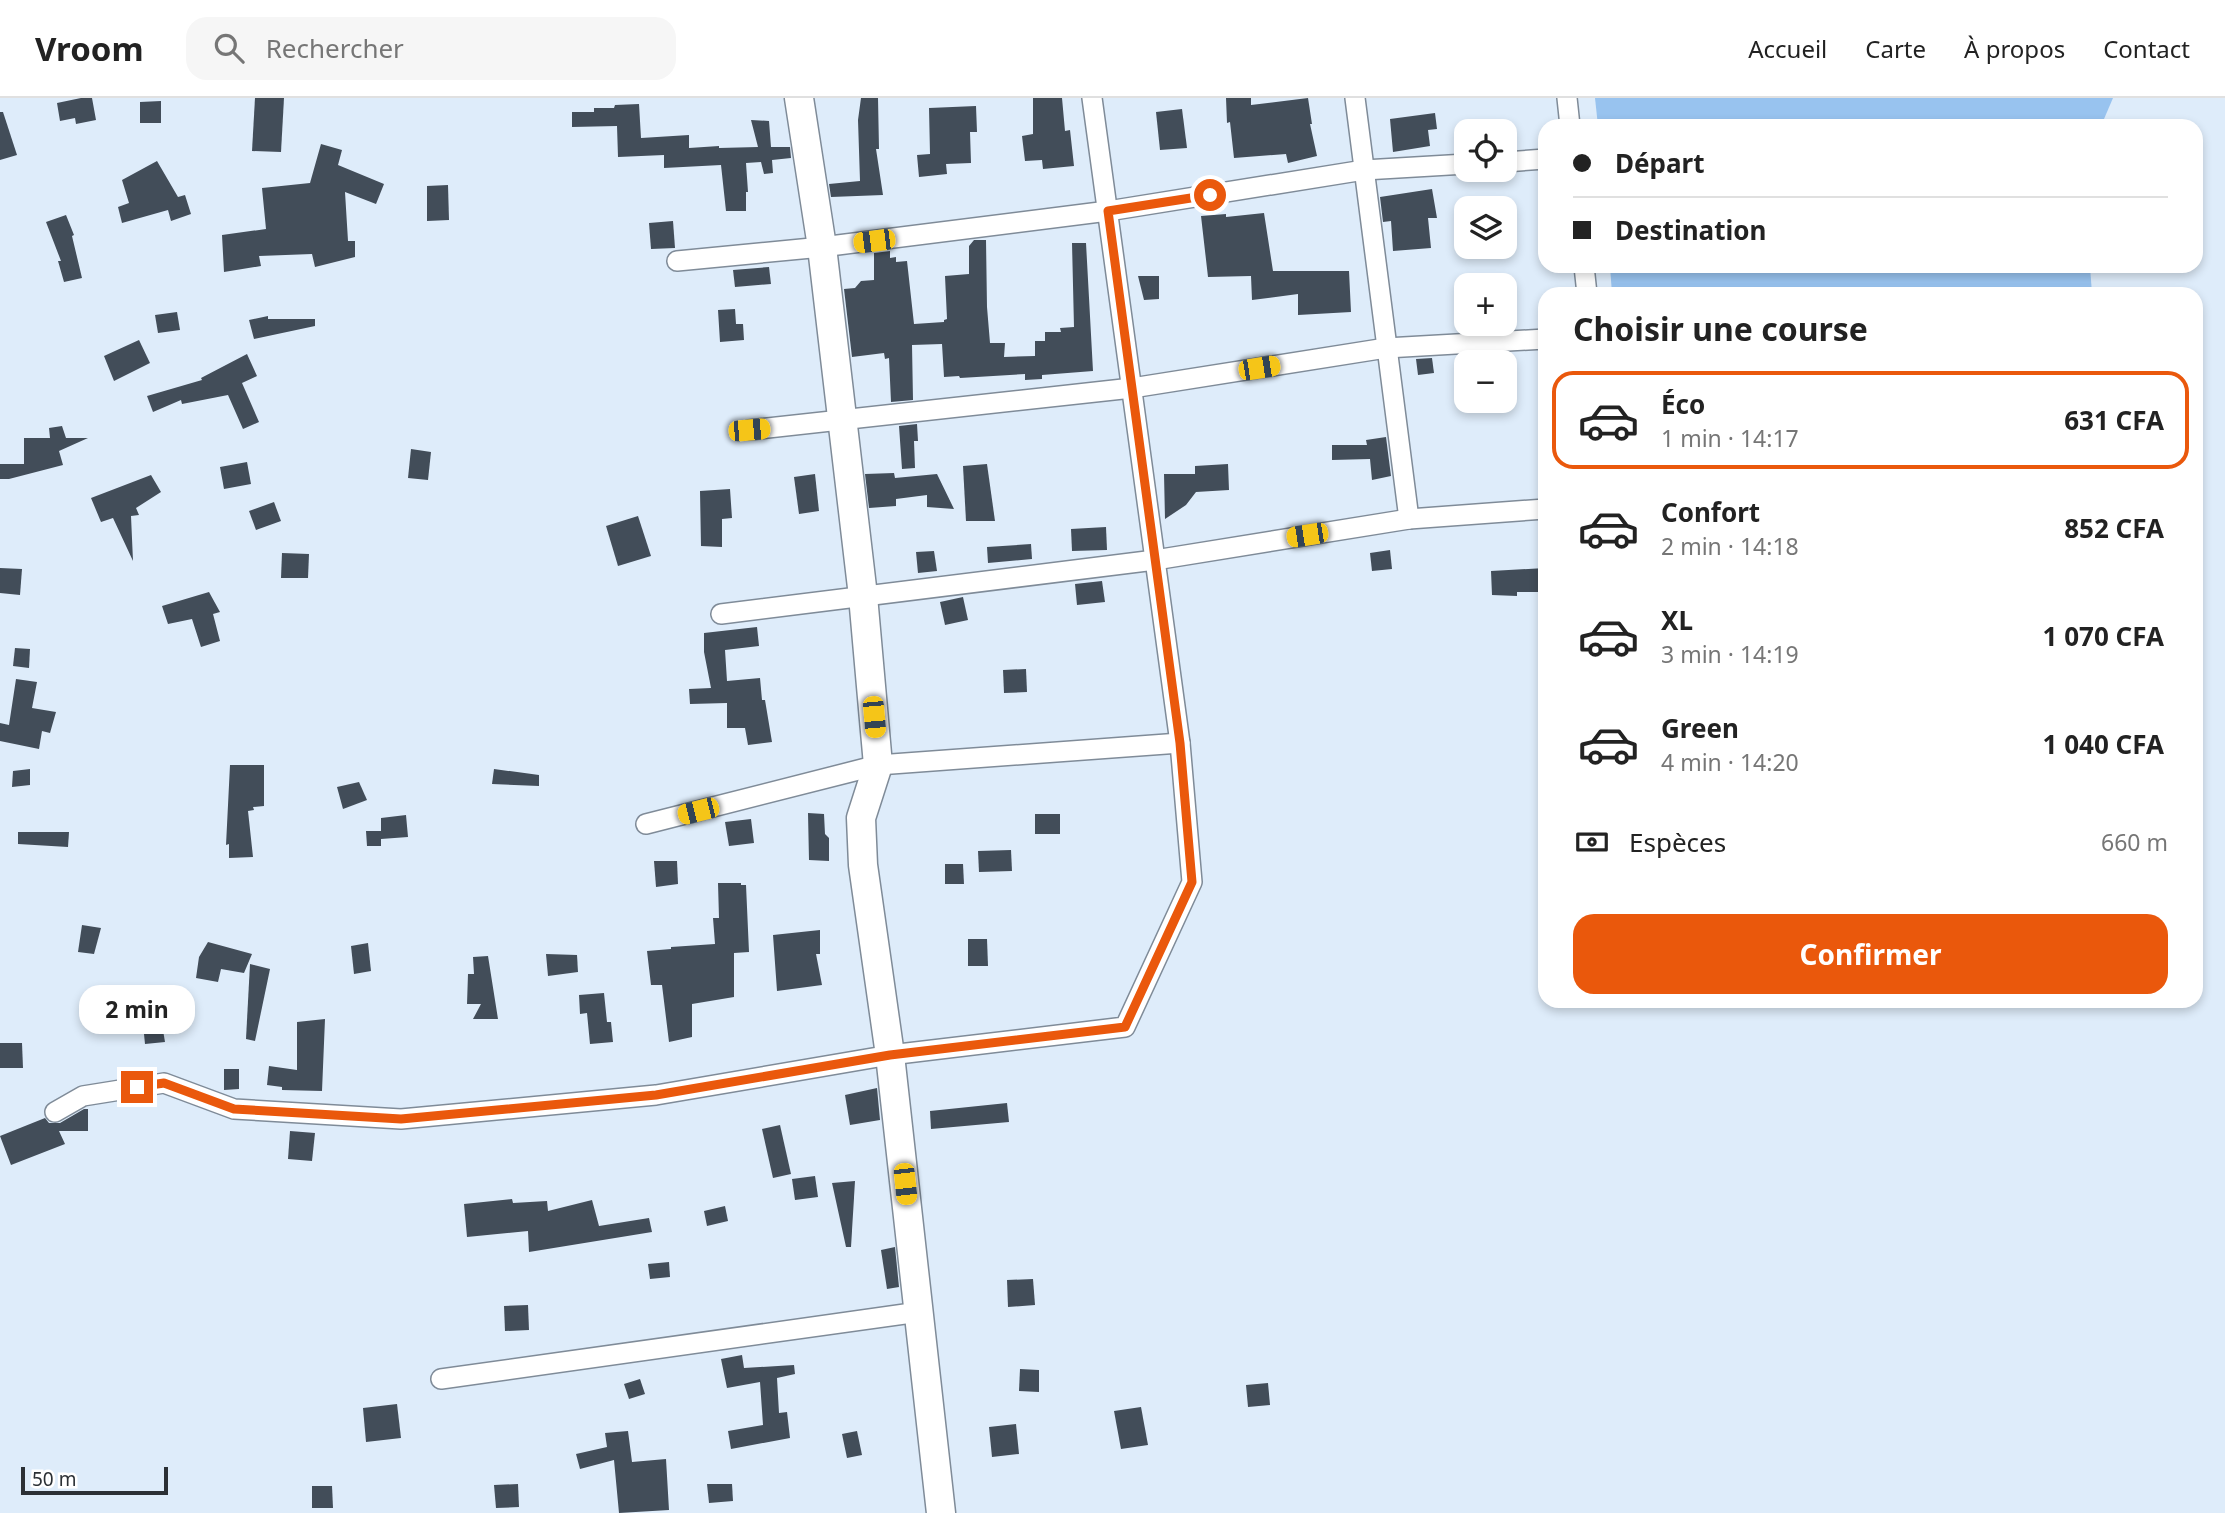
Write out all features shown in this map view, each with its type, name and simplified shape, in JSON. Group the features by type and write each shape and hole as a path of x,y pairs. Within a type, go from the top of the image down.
{"street":[{"path":"799,98 822,247 863,596 878,765 861,818 863,865 890,1055 942,1513"},
{"path":"55,1112 83,1096 164,1083 234,1109 401,1119 656,1095 890,1055 1125,1027 1192,882 1180,743 1092,98"},
{"path":"1354,98 1409,519"},
{"path":"1567,98 1569,119"},
{"path":"1517,161 1538,160"},
{"path":"677,261 822,247 1108,211 1364,170 1454,165"},
{"path":"749,430 1132,388 1386,348 1538,339"},
{"path":"721,614 1155,560 1409,519 1538,510"},
{"path":"646,824 878,765 1180,743"},
{"path":"440,1379 919,1312"}],"shaded area":[{"path":"1595,98 2113,98 2104,119 1597,119"},
{"path":"1610,273 2090,273 2092,287 1612,287"}],"building":[{"path":"92,98 96,120 76,124 75,118 60,121 57,103"},
{"path":"255,98 284,98 281,152 252,151"},
{"path":"861,98 878,98 879,149 876,149 883,195 831,197 829,184 860,181 858,120"},
{"path":"1033,98 1062,98 1065,131 1070,130 1074,166 1043,169 1042,160 1025,161 1022,136 1033,134"},
{"path":"1226,98 1251,98 1251,105 1308,98 1317,156 1288,163 1286,154 1234,158 1230,122 1227,123"},
{"path":"161,101 161,123 140,123 140,102"},
{"path":"639,104 641,138 689,135 689,148 758,147 751,120 769,121 771,147 790,147 791,158 772,160 773,173 764,174 761,162 746,163 746,211 726,211 721,165 664,168 664,155 618,157 617,126 572,127 572,112 594,112 594,108"},
{"path":"976,106 977,132 970,132 971,163 946,164 947,174 919,177 917,155 930,154 929,108"},
{"path":"1182,109 1187,148 1160,150 1156,112"},
{"path":"0,112 3,112 17,155 0,160"},
{"path":"1435,113 1437,129 1428,130 1430,146 1393,152 1390,119"},
{"path":"321,144 342,150 338,165 384,184 376,204 345,192 348,241 355,241 355,257 315,267 312,254 259,256 261,266 224,272 222,235 266,229 262,188 310,183"},
{"path":"157,161 178,197 185,195 191,214 171,221 168,210 122,223 118,207 129,203 122,180"},
{"path":"448,185 449,220 427,221 427,186"},
{"path":"1432,189 1437,218 1428,218 1431,248 1393,251 1391,221 1383,222 1380,197"},
{"path":"1264,213 1273,271 1349,271 1351,312 1298,315 1298,294 1252,300 1251,276 1208,277 1201,216 1226,214 1226,217"},
{"path":"66,215 74,235 72,236 82,278 64,282 58,261 61,261 46,222"},
{"path":"673,221 675,248 651,249 649,223"},
{"path":"974,240 986,240 990,343 1005,343 1004,357 1035,356 1035,341 1045,341 1045,332 1061,332 1060,328 1074,327 1072,243 1086,243 1093,371 1042,375 1042,379 1025,380 1025,374 944,377 942,344 912,345 913,400 891,402 889,358 885,359 884,353 852,357 844,289 855,288 861,281 874,280 874,253 890,251 890,258 896,257 896,262 907,261 914,324 944,322 947,319 945,276 969,274 969,246"},
{"path":"769,267 771,284 735,287 733,270"},
{"path":"1138,276 1159,276 1159,299 1144,300"},
{"path":"735,309 736,324 743,324 744,340 720,342 718,310"},
{"path":"177,312 180,330 158,333 155,315"},
{"path":"268,316 268,319 315,319 315,326 254,339 249,320"},
{"path":"139,340 150,363 114,381 104,356"},
{"path":"247,354 257,376 242,383 259,422 243,429 228,395 182,404 181,400 153,412 147,396 202,380 201,378"},
{"path":"1432,358 1434,373 1418,375 1416,359"},
{"path":"917,424 918,441 914,441 915,468 902,469 899,426"},
{"path":"62,426 66,438 88,438 59,451 63,465 0,479 0,464 24,464 24,438 50,438 49,428"},
{"path":"1386,437 1391,476 1372,480 1370,459 1332,460 1332,445 1367,445 1366,440"},
{"path":"411,449 431,452 428,480 408,478"},
{"path":"247,462 251,484 224,489 220,467"},
{"path":"987,464 995,521 966,521 963,466"},
{"path":"1228,464 1229,490 1196,492 1186,505 1165,519 1164,474 1195,474 1195,466"},
{"path":"894,473 895,478 937,474 954,509 927,507 927,495 896,499 896,506 869,508 865,474"},
{"path":"815,474 819,511 799,514 794,477"},
{"path":"151,475 161,492 136,508 139,515 131,516 133,561 113,518 101,522 91,498"},
{"path":"730,489 732,518 722,519 722,547 701,546 700,491"},
{"path":"274,502 281,521 256,530 249,511"},
{"path":"638,516 651,556 618,566 606,526"},
{"path":"1106,527 1107,550 1072,551 1071,529"},
{"path":"1031,544 1032,559 988,563 987,547"},
{"path":"1390,550 1392,569 1372,571 1370,553"},
{"path":"934,551 937,571 918,573 916,552"},
{"path":"282,553 309,554 308,578 281,578"},
{"path":"0,568 22,569 20,595 0,593"},
{"path":"1538,568 1538,592 1517,592 1517,596 1492,595 1491,571"},
{"path":"1102,581 1105,602 1077,605 1075,584"},
{"path":"209,592 220,612 213,614 220,641 201,647 192,619 168,624 162,606"},
{"path":"963,597 968,620 945,625 940,602"},
{"path":"757,627 759,646 725,650 727,681 760,678 772,742 748,745 745,728 727,728 727,703 690,704 689,689 711,688 704,652 704,633"},
{"path":"15,648 30,649 29,668 13,666"},
{"path":"1026,669 1027,692 1004,693 1003,670"},
{"path":"16,679 37,682 32,708 56,712 50,733 42,731 39,749 0,741 0,723 9,725"},
{"path":"230,765 264,765 264,806 253,807 254,810 248,811 253,857 229,858 229,844 226,845"},
{"path":"30,769 30,785 12,787 13,771"},
{"path":"494,769 539,775 539,786 492,784"},
{"path":"359,782 367,800 343,809 337,787"},
{"path":"808,813 824,814 825,834 829,838 829,861 809,860"},
{"path":"1035,814 1060,814 1060,834 1035,834"},
{"path":"406,815 408,837 381,839 381,846 367,846 366,831 381,831 381,818"},
{"path":"751,819 754,843 729,846 725,822"},
{"path":"18,832 69,832 68,847 18,844"},
{"path":"1011,850 1012,871 979,872 978,851"},
{"path":"654,861 677,861 678,884 656,887"},
{"path":"945,864 963,864 964,884 945,884"},
{"path":"718,883 746,885 749,952 734,953 734,997 692,1004 692,1037 669,1042 662,985 651,985 647,951 715,944 713,918 719,918"},
{"path":"82,925 101,928 94,954 78,952"},
{"path":"820,930 820,954 816,954 822,985 777,991 773,935"},
{"path":"968,939 987,939 988,966 968,966"},
{"path":"208,942 252,954 244,973 221,969 218,982 196,978 199,957"},
{"path":"368,943 371,971 354,974 351,946"},
{"path":"546,954 577,955 578,972 548,976"},
{"path":"488,956 498,1019 473,1019 481,1004 467,1004 468,974 474,974 473,957"},
{"path":"250,964 270,969 255,1041 246,1039"},
{"path":"604,993 607,1022 611,1022 613,1042 590,1044 587,1013 580,1014 579,995"},
{"path":"325,1019 322,1091 282,1090 282,1087 267,1085 269,1066 297,1070 297,1022"},
{"path":"143,1024 162,1024 165,1042 145,1044"},
{"path":"0,1043 22,1043 23,1068 0,1068"},
{"path":"224,1069 239,1069 239,1089 224,1090"},
{"path":"877,1088 880,1120 850,1125 845,1095"},
{"path":"1007,1103 1009,1122 931,1129 930,1111"},
{"path":"88,1109 88,1131 59,1131 65,1144 11,1165 0,1136 45,1118 49,1123 60,1123"},
{"path":"780,1125 791,1174 773,1178 762,1129"},
{"path":"290,1131 315,1133 312,1161 288,1159"},
{"path":"815,1176 818,1197 795,1200 792,1179"},
{"path":"855,1181 851,1247 846,1247 832,1183"},
{"path":"512,1199 513,1203 547,1201 548,1211 592,1200 599,1226 649,1218 652,1232 529,1252 528,1231 467,1237 464,1204"},
{"path":"725,1206 728,1221 707,1226 704,1211"},
{"path":"895,1247 899,1287 887,1289 881,1250"},
{"path":"669,1262 670,1277 650,1279 648,1264"},
{"path":"1033,1279 1035,1305 1008,1307 1007,1280"},
{"path":"528,1305 529,1330 505,1331 504,1306"},
{"path":"742,1355 744,1368 794,1365 795,1374 777,1378 779,1413 787,1412 790,1438 731,1449 728,1431 763,1425 760,1382 727,1388 721,1359"},
{"path":"1020,1369 1039,1370 1039,1392 1019,1391"},
{"path":"640,1379 645,1394 629,1399 624,1384"},
{"path":"1268,1383 1270,1405 1248,1407 1246,1385"},
{"path":"397,1404 401,1438 366,1442 363,1408"},
{"path":"1141,1407 1148,1445 1121,1449 1114,1411"},
{"path":"1016,1424 1019,1454 992,1457 989,1427"},
{"path":"628,1431 632,1462 666,1459 669,1510 619,1513 614,1460 580,1469 576,1454 607,1447 605,1433"},
{"path":"857,1431 862,1455 847,1458 842,1434"},
{"path":"518,1484 519,1507 496,1508 494,1485"},
{"path":"707,1484 732,1484 733,1501 709,1503"},
{"path":"312,1486 332,1486 333,1508 312,1508"}],"route":[{"path":"137,1087 164,1083 234,1109 401,1119 656,1095 890,1055 1125,1027 1192,882 1180,743 1108,211 1210,195"}]}
